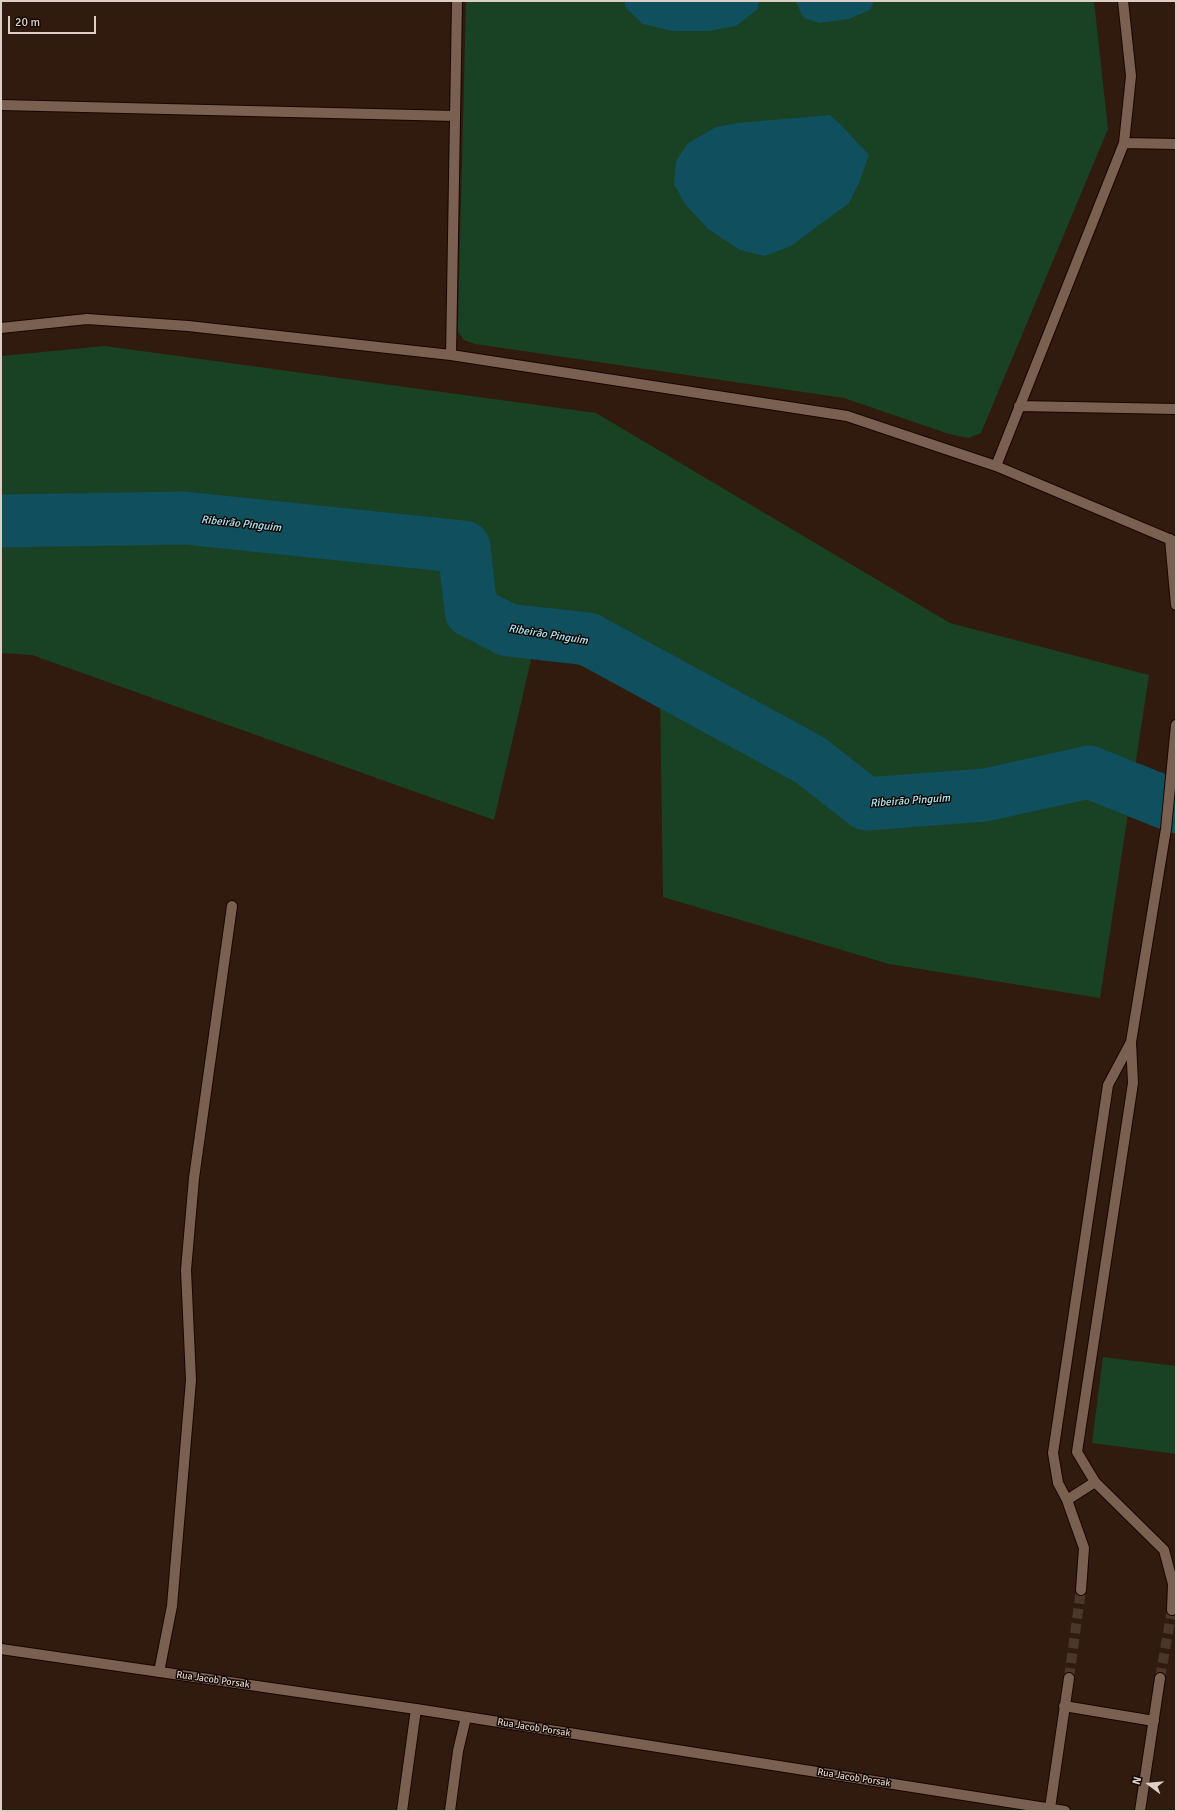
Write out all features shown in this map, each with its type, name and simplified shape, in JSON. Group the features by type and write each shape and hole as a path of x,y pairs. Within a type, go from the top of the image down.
{"street":[{"path":"451,355 457,1"},
{"path":"996,466 1124,144 1131,76 1123,1"},
{"path":"1,105 455,116"},
{"path":"1124,144 1176,144"},
{"path":"1,328 87,319 188,326 451,355 847,416 996,466 1173,541 1176,605"},
{"path":"1019,406 1176,409"},
{"path":"1172,1610 1173,1584 1164,1550 1095,1482 1077,1452 1133,1084 1131,1042 1166,830 1176,725"},
{"path":"160,1672 172,1606 191,1380 186,1270 194,1178 232,906"},
{"path":"1081,1590 1084,1548 1068,1500 1058,1483 1053,1453 1108,1085 1131,1042"},
{"path":"1068,1500 1095,1482"},
{"name":"Rua Jacob Porsak","path":"1,1649 416,1709 1066,1811"},
{"path":"1050,1808 1069,1678"},
{"path":"1140,1811 1160,1678"},
{"path":"1064,1706 1154,1721"},
{"path":"402,1811 416,1709"},
{"path":"450,1811 458,1750 466,1717"}],"green space":[{"path":"466,1 1094,1 1108,129 981,433 969,438 949,434 844,398 475,344 464,340 458,332 458,321"},
{"path":"105,346 596,413 950,623 1149,675 1100,998 889,964 663,897 660,697 534,647 494,820 32,655 1,653 1,356"},
{"path":"1103,1357 1176,1366 1176,1454 1092,1443"}],"water":[{"path":"625,1 759,1 758,9 736,26 709,31 673,31 643,24 625,7"},
{"path":"795,1 874,1 870,10 849,19 819,23 804,18"},
{"path":"830,115 869,155 859,183 849,203 791,246 765,256 740,250 708,229 685,204 674,184 676,161 688,143 716,127 738,123"}],"waterway":[{"name":"Ribeirão Pinguim","path":"1,521 184,518 464,547 471,611 508,630 588,639 810,760 866,804 985,795 1089,772 1176,807"}],"tunnel":[{"path":"1069,1678 1081,1590"},
{"path":"1160,1678 1172,1610"}]}
